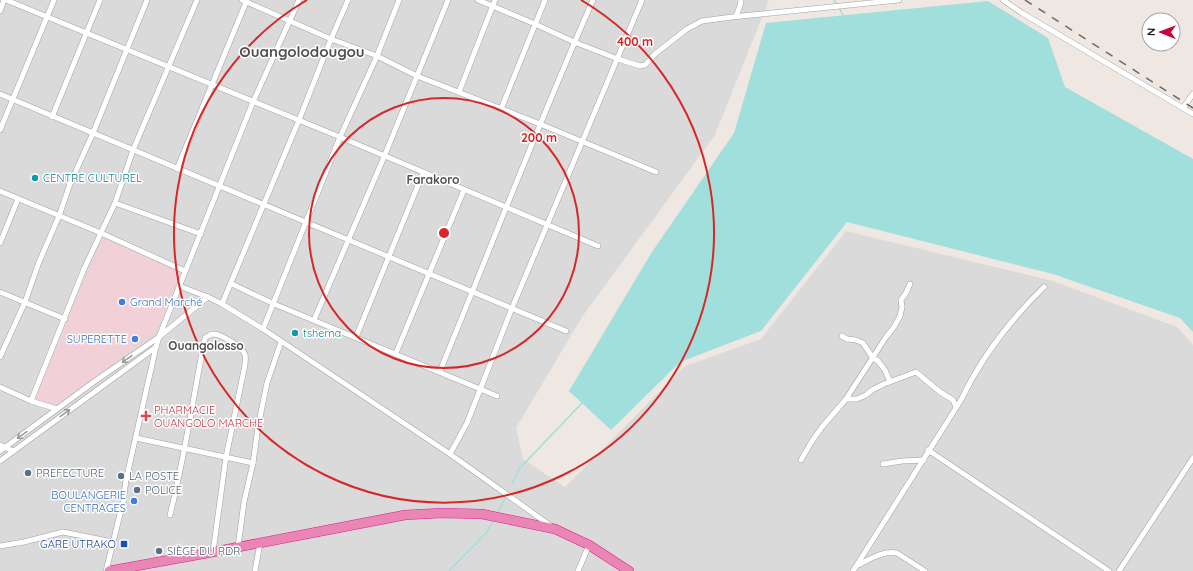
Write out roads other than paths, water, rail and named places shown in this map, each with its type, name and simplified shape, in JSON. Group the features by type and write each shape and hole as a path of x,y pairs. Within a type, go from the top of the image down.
{"highway":[{"path":"107,571 405,515 442,513 482,514 555,529 589,545 629,571"}],"street":[{"path":"0,11 6,0 168,66 212,86 340,137 384,157 598,246"},
{"path":"0,130 54,0"},
{"path":"52,116 100,0"},
{"path":"0,357 25,302 70,184 93,133 147,0"},
{"path":"31,400 84,269 115,203 133,150 197,0"},
{"path":"107,571 159,337 253,102 299,0"},
{"path":"222,304 232,284 348,0"},
{"path":"263,330 340,137 377,56 399,0"},
{"path":"314,320 384,157 448,0"},
{"path":"478,0 574,42 640,66 646,65 656,53 687,29 702,21 736,16 899,0"},
{"path":"459,92 495,0"},
{"path":"500,109 545,0"},
{"path":"440,371 540,124 593,0"},
{"path":"450,454 467,423 512,308 642,0"},
{"path":"736,16 741,0"},
{"path":"1003,0 1022,13 1193,114"},
{"path":"177,169 212,86 245,1 331,39 377,56 417,76 540,124 656,172"},
{"path":"0,94 566,331"},
{"path":"1183,108 1193,94"},
{"path":"356,336 423,173"},
{"path":"396,353 464,190"},
{"path":"0,191 101,233 185,271"},
{"path":"0,243 18,199"},
{"path":"115,203 201,234"},
{"path":"232,284 274,304 356,336 497,396"},
{"path":"801,460 822,427 846,399 894,327 900,316 902,307 900,300 906,293 910,284"},
{"path":"179,286 222,304 263,330 450,454 555,529"},
{"path":"853,571 924,460 928,450 956,407 987,353 1023,308 1044,287"},
{"path":"0,292 64,319"},
{"path":"0,451 3,446 159,337 208,297"},
{"path":"170,515 185,448 205,338 214,334 240,348 245,355 245,365 226,457 212,552"},
{"path":"842,336 847,339 856,340 863,343 873,358 882,365 890,382"},
{"path":"238,547 244,502 253,463 258,427 267,383 281,342"},
{"path":"0,460 156,347"},
{"path":"846,399 858,399 890,382 916,372 940,392 953,400 956,407"},
{"path":"0,387 57,409"},
{"path":"136,438 253,463"},
{"path":"3,446 13,451"},
{"path":"928,450 1109,571"},
{"path":"1119,571 1193,458"},
{"path":"883,464 924,460"},
{"path":"0,546 24,542 63,532 113,542"},
{"path":"255,571 260,543"},
{"path":"578,571 589,545"},
{"path":"857,566 877,556 892,552 897,553 925,571"}],"water":[{"path":"988,1 1048,38 1065,87 1193,159 1193,332 1180,318 1053,274 847,222 761,331 680,362 611,430 569,391 652,252 734,133 766,23"}],"waterway":[{"path":"834,0 837,5"},
{"path":"839,8 843,15"},
{"path":"512,484 519,469 582,403"},
{"path":"498,512 506,496"},
{"path":"449,571 487,532 493,521"}],"railway":[{"path":"1025,0 1193,108"}],"place":[{"name":"CENTRE CULTUREL","path":"35,178"},
{"name":"Grand Marché","path":"122,302"},
{"name":"tshema","path":"295,333"},
{"name":"SUPERETTE","path":"135,339"},
{"name":"PHARMACIE OUANGOLO MARCHE","path":"146,416"},
{"name":"PREFECTURE","path":"28,473"},
{"name":"LA POSTE","path":"121,476"},
{"name":"POLICE","path":"137,490"},
{"name":"BOULANGERIE CENTRAGES","path":"134,501"},
{"name":"GARE UTRAKO","path":"124,544"},
{"name":"SIÈGE DU RDR","path":"159,551"}],"district":[{"name":"Ouangolodougou","path":"302,51"},
{"name":"Farakoro","path":"433,179"},
{"name":"Ouangolosso","path":"206,345"}]}
